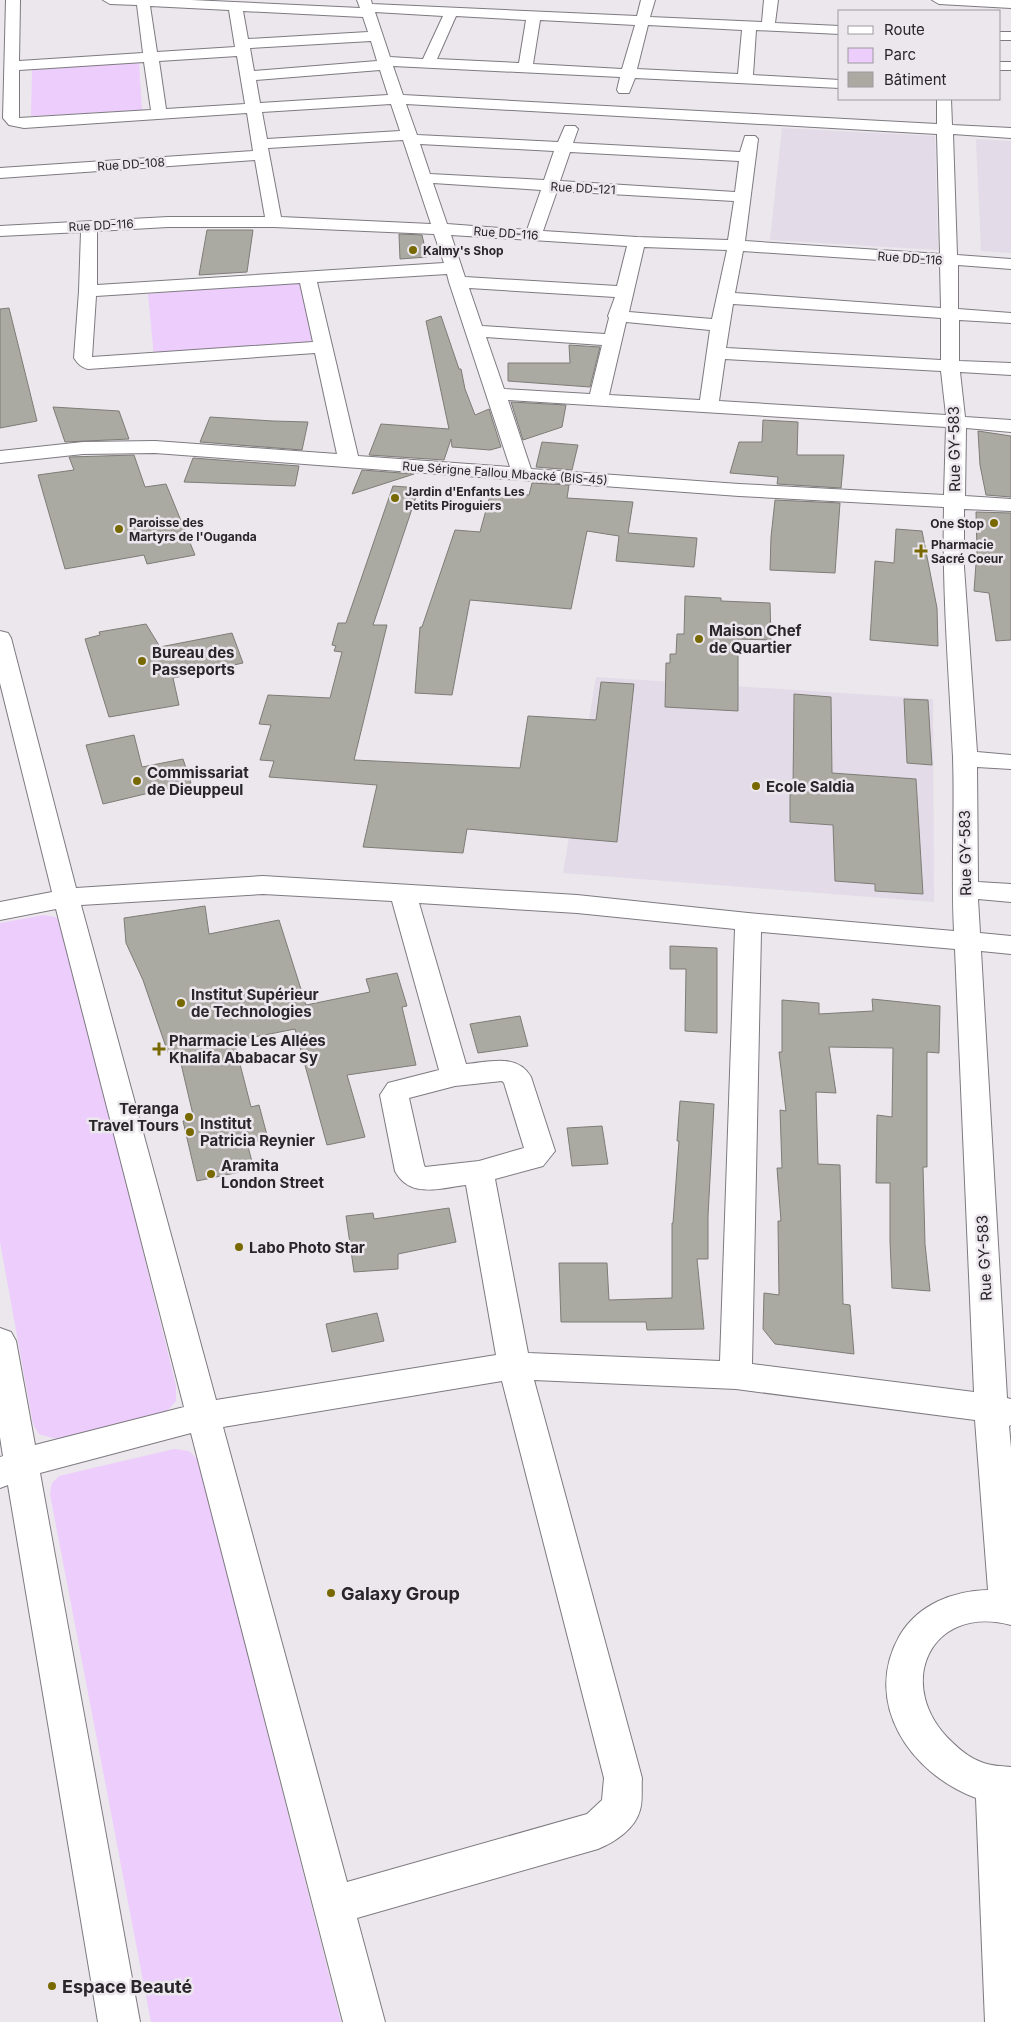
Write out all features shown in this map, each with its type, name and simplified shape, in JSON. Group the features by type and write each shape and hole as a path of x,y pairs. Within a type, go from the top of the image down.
{"street":[{"path":"13,0 11,118 14,122 159,115 397,99 1011,133"},
{"path":"110,0 235,6 367,7 838,30"},
{"path":"525,68 526,0"},
{"path":"618,111 648,0"},
{"path":"768,27 771,0"},
{"path":"939,0 1011,4"},
{"path":"143,2 159,115"},
{"path":"235,6 274,222"},
{"path":"367,7 523,474"},
{"path":"428,64 452,11"},
{"path":"709,406 720,325 727,298 736,245 753,119 749,26"},
{"path":"13,66 151,57 376,36"},
{"path":"247,76 385,63 752,80 838,80"},
{"name":"Rue GY-583","path":"944,100 950,260 950,366 956,422 953,567 965,759 965,890 1001,1410 1009,1609"},
{"path":"533,235 577,109"},
{"name":"Rue DD-108","path":"0,173 410,137 748,157"},
{"name":"Rue DD-121","path":"424,178 742,197"},
{"name":"Rue DD-116","path":"0,231 168,222 274,222 441,229 637,242 736,245 1011,264"},
{"path":"89,226 88,291 83,358 88,362 98,363 323,346"},
{"path":"598,400 637,242"},
{"path":"88,291 307,277 456,275 626,292"},
{"path":"307,277 349,462"},
{"path":"727,298 1011,318"},
{"path":"618,316 720,325"},
{"path":"475,331 612,340"},
{"path":"717,353 1011,369"},
{"path":"496,394 1011,426"},
{"name":"Rue Sérigne Fallou Mbacké (BIS-45)","path":"0,457 83,448 146,447 739,490 1011,505"},
{"path":"0,638 66,898 364,2022"},
{"path":"965,759 1011,762"},
{"path":"0,911 66,898 118,893 264,885 577,904 748,922 1011,945"},
{"path":"965,890 1011,893"},
{"path":"403,894 454,1076"},
{"path":"736,1375 748,922"},
{"path":"507,1070 513,1072 517,1077 540,1151 533,1158 479,1172 420,1179 410,1171 394,1096 398,1090 454,1076 507,1070"},
{"path":"334,1905 598,1830 621,1809 624,1778 514,1366 479,1172"},
{"path":"0,1341 11,1468 120,2022"},
{"path":"11,1468 204,1416 514,1366 736,1375 1001,1410"},
{"path":"1006,2022 1003,1786 964,1774 937,1755 917,1730 905,1701 904,1673 911,1648 927,1626 949,1612 977,1606 1009,1609"}],"shaded area":[{"path":"782,128 935,136 938,250 770,240"},
{"path":"976,139 1011,141 1011,253 981,251"},
{"name":"Ecole Saldia","path":"596,677 933,699 934,902 563,873"}],"green space":[{"path":"139,63 142,110 31,116 32,69"},
{"path":"300,282 313,344 154,357 148,294"},
{"path":"44,915 55,917 62,922 176,1386 176,1401 166,1412 65,1439 39,1434 33,1424 0,1242 0,923"},
{"path":"174,1449 189,1451 198,1460 341,2022 151,2022 50,1494 52,1483 59,1476"}],"building":[{"path":"207,230 253,230 247,272 199,275"},
{"path":"399,234 422,235 427,257 400,259"},
{"path":"9,308 37,421 0,428 0,309"},
{"path":"441,316 459,369 461,369 465,389 475,415 489,409 501,447 490,450 452,447 451,439 444,460 369,455 381,424 449,429 426,321"},
{"path":"569,345 600,347 590,387 508,381 508,363 570,363"},
{"path":"511,402 566,405 562,427 523,440"},
{"path":"53,407 119,411 129,439 65,442"},
{"path":"210,417 308,422 302,450 200,442"},
{"path":"763,420 798,422 797,455 844,455 841,488 777,484 778,477 730,473 739,442 762,442"},
{"path":"978,431 1011,436 1011,497 986,495 980,465"},
{"path":"542,442 578,445 572,470 536,467"},
{"name":"Paroisse des Martyrs de l'Ouganda","path":"134,455 145,487 166,484 195,555 147,564 144,555 65,569 38,475 74,470 69,457"},
{"path":"193,458 299,466 295,486 184,482"},
{"path":"362,470 414,474 352,494"},
{"path":"532,483 569,485 567,498 633,502 628,533 697,538 694,567 616,561 619,536 587,531 571,609 470,600 452,695 415,693 420,627 422,627 455,530 480,532 491,492 529,495"},
{"path":"393,486 419,488 373,625 387,625 354,760 520,768 528,716 596,720 601,682 634,684 617,842 467,829 463,853 363,847 377,785 269,777 274,761 260,760 271,725 259,724 268,695 330,698 342,652 334,651 336,646 332,645 338,623 346,623"},
{"path":"775,500 840,503 835,573 770,570"},
{"path":"976,512 1011,513 1011,640 996,641 989,593 974,591 977,550"},
{"path":"896,529 922,531 937,608 938,646 870,640 875,561 894,563"},
{"path":"685,596 721,598 721,601 770,603 771,640 738,639 738,711 665,707 666,663 670,663 670,654 676,654 677,634 684,634"},
{"path":"146,624 160,647 232,633 243,663 173,678 179,705 109,717 85,639 100,635 99,632"},
{"path":"794,694 831,697 832,773 916,779 923,894 875,891 875,884 835,881 833,825 790,822 790,788 793,789"},
{"path":"904,699 928,700 932,765 907,763"},
{"path":"134,735 142,767 183,759 191,783 103,804 86,745"},
{"path":"205,906 209,934 279,920 306,1005 370,992 366,979 397,973 407,1006 402,1007 416,1065 347,1075 365,1137 327,1145 295,1029 234,1041 251,1107 259,1105 268,1139 247,1143 254,1169 197,1181 183,1121 194,1119 178,1051 168,1053 143,980 126,943 124,918"},
{"path":"670,946 717,948 717,1033 685,1031 686,969 670,969"},
{"path":"872,999 940,1006 939,1053 927,1052 927,1167 923,1167 925,1244 930,1291 892,1288 890,1183 876,1183 877,1115 892,1117 893,1048 829,1047 836,1093 816,1092 818,1164 840,1165 843,1304 850,1305 854,1354 775,1344 763,1329 764,1293 779,1295 778,1221 781,1221 777,1168 782,1168 780,1110 786,1111 779,1052 782,1052 782,1000 819,1003 819,1014 873,1011"},
{"path":"520,1016 528,1046 478,1053 470,1024"},
{"path":"680,1101 714,1104 708,1216 708,1259 697,1259 704,1329 647,1330 646,1322 561,1322 559,1263 607,1263 609,1300 672,1298 672,1223 679,1141 677,1141"},
{"path":"602,1126 608,1164 572,1166 567,1128"},
{"path":"449,1208 456,1242 398,1254 398,1269 354,1272 346,1216 373,1213 374,1219"},
{"path":"377,1313 384,1341 332,1352 326,1324"}],"place":[{"name":"Kalmy's Shop","path":"413,250"},
{"name":"Jardin d'Enfants Les Petits Piroguiers","path":"395,498"},
{"name":"One Stop","path":"994,523"},
{"name":"Paroisse des Martyrs de l'Ouganda","path":"119,529"},
{"name":"Pharmacie Sacré Coeur","path":"921,551"},
{"name":"Maison Chef de Quartier","path":"699,639"},
{"name":"Bureau des Passeports","path":"142,661"},
{"name":"Commissariat de Dieuppeul","path":"137,781"},
{"name":"Ecole Saldia","path":"756,786"},
{"name":"Institut Supérieur de Technologies","path":"181,1003"},
{"name":"Pharmacie Les Allées Khalifa Ababacar Sy","path":"159,1049"},
{"name":"Teranga Travel Tours","path":"189,1117"},
{"name":"Institut Patricia Reynier","path":"190,1132"},
{"name":"Aramita London Street","path":"211,1174"},
{"name":"Labo Photo Star","path":"239,1247"},
{"name":"Galaxy Group","path":"331,1593"},
{"name":"Espace Beauté","path":"52,1986"}]}
